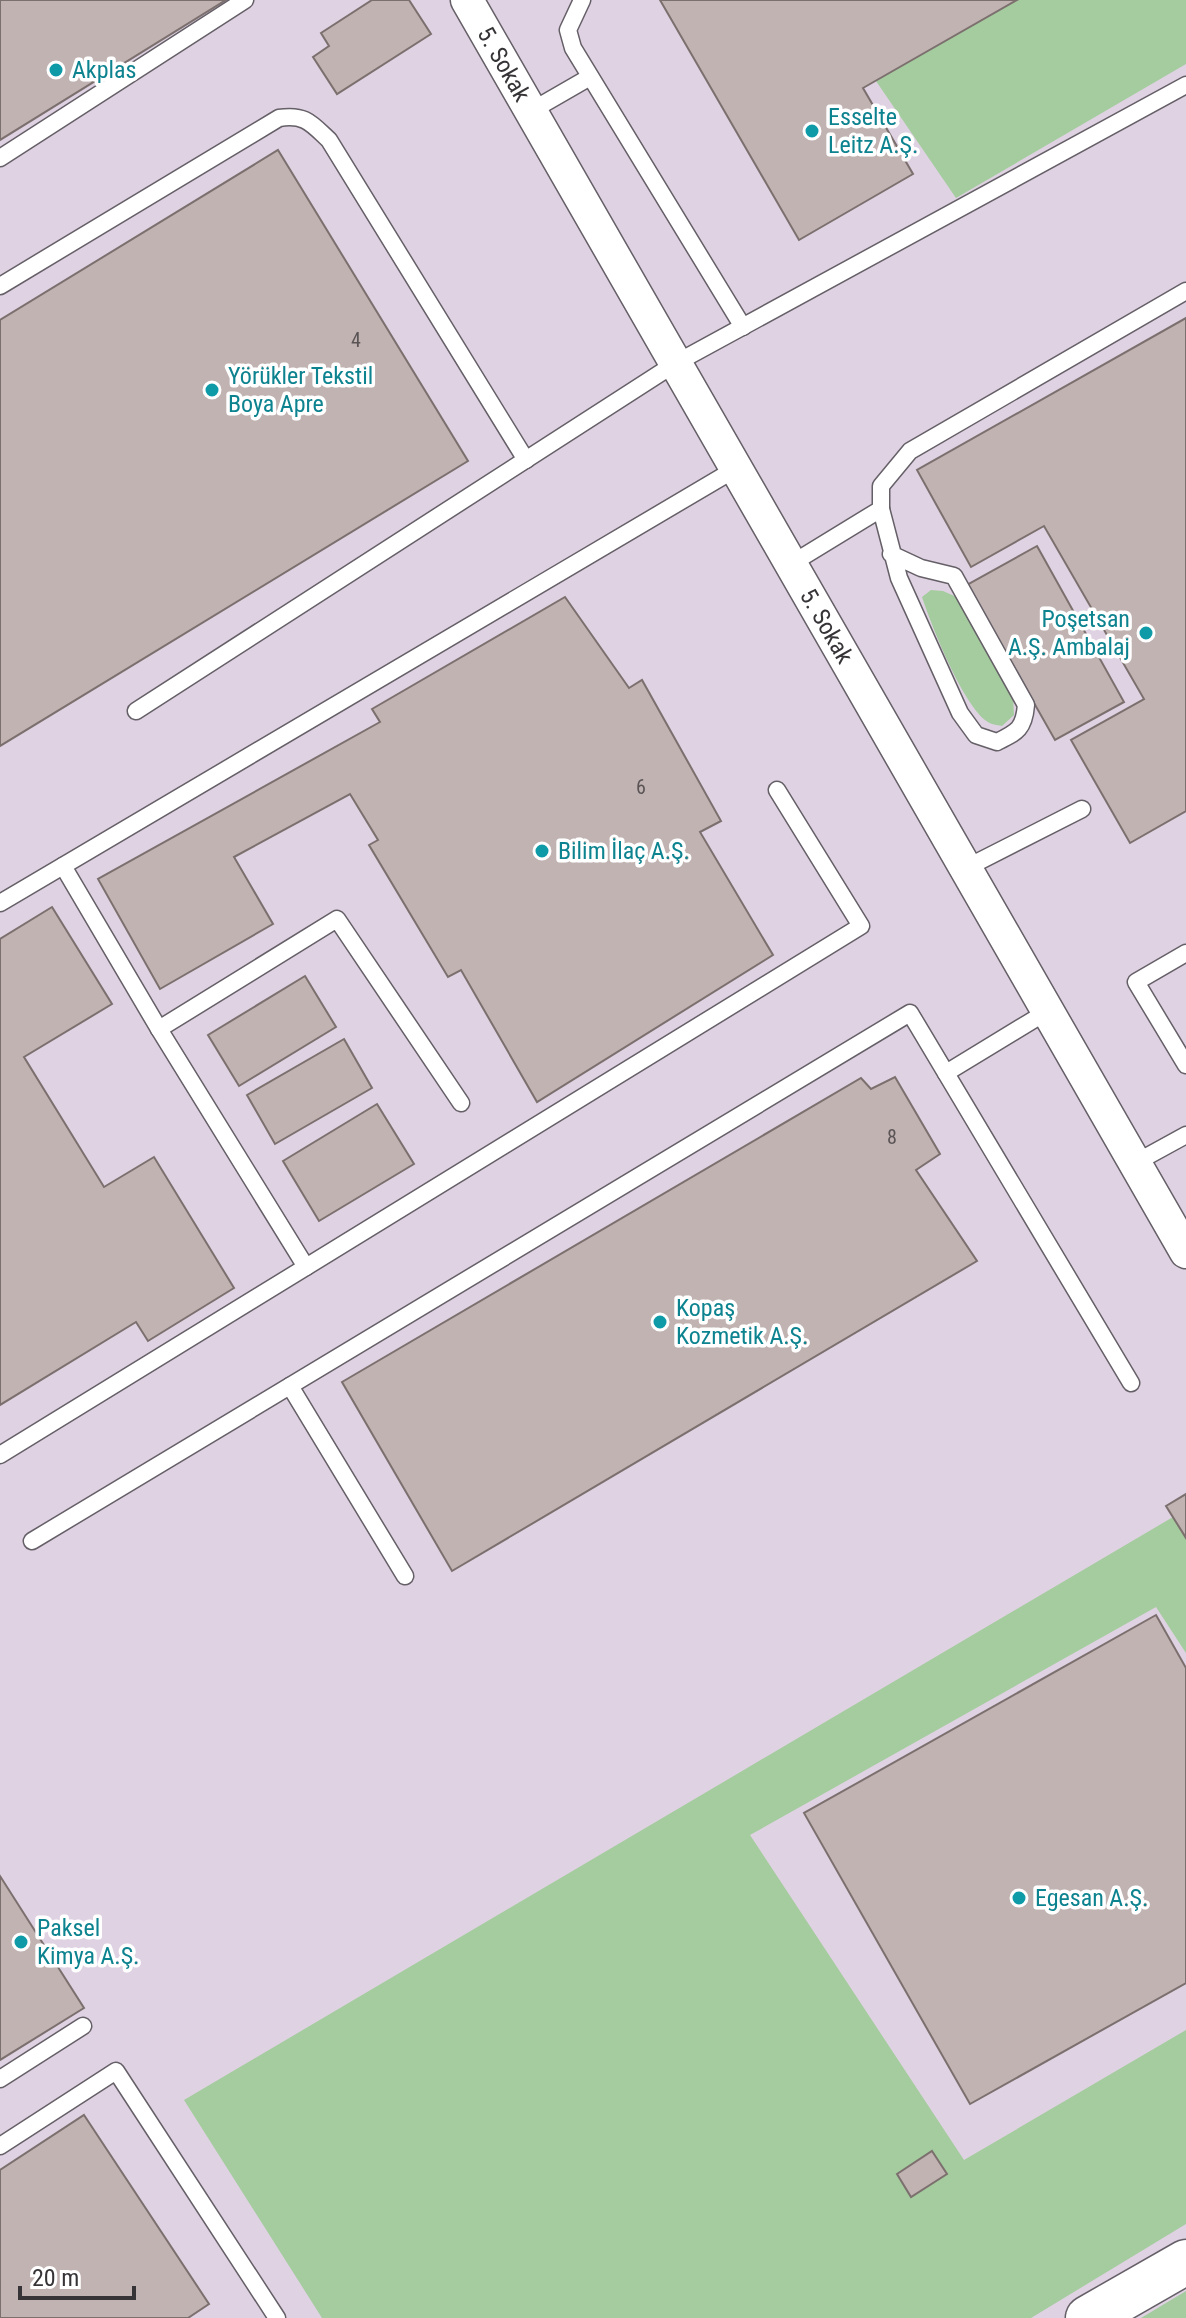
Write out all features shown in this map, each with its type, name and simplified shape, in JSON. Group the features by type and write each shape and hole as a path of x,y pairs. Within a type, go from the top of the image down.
{"main road":[{"path":"1088,2318 1186,2262"}],"street":[{"name":"5. Sokak","path":"467,0 1186,1252"}],"lane":[{"path":"0,158 245,0"},
{"path":"582,0 568,30 573,48 743,327"},
{"path":"531,111 590,77"},
{"path":"136,711 676,363 1186,85"},
{"path":"0,286 279,118 296,116 310,122 329,140 526,460"},
{"path":"891,554 921,568 954,576 1026,705 1025,720 1016,732 997,742 976,735 960,713 899,578 891,554 881,509 881,486 910,451 1186,291"},
{"path":"0,903 737,468"},
{"path":"791,564 881,509"},
{"path":"0,1455 861,926 777,790"},
{"path":"966,868 1082,809"},
{"path":"63,866 306,1267"},
{"path":"159,1029 337,919 461,1103"},
{"path":"1186,953 1136,982 1186,1065"},
{"path":"946,1073 1048,1011"},
{"path":"32,1541 910,1013 1131,1383"},
{"path":"1135,1163 1186,1135"},
{"path":"290,1386 405,1576"},
{"path":"0,2079 83,2026"},
{"path":"0,2146 116,2071 277,2318"}],"shaded area":[{"path":"0,0 1186,0 1186,2318 0,2318"}],"green space":[{"path":"1017,0 1186,0 1186,64 956,198 876,81"},
{"path":"931,590 959,598 1013,697 1014,715 1002,726 985,720 957,680 922,597"},
{"path":"1173,1517 1186,1538 1186,1653 1156,1607 750,1835 964,2160 1186,2030 1186,2224 1031,2318 322,2318 184,2100"},
{"path":"1186,2291 1186,2318 1141,2318"}],"building":[{"name":"Akplas","path":"0,0 226,0 0,140"},
{"path":"372,0 409,0 431,34 337,94 313,57 329,46 321,33"},
{"name":"Esselte Leitz A.Ş.","path":"660,0 1017,0 863,88 913,174 799,240"},
{"name":"Yörükler Tekstil Boya Apre","path":"278,150 468,461 0,746 0,320"},
{"name":"Poşetsan A.Ş. Ambalaj","path":"1186,318 1186,811 1130,843 1071,740 1144,699 1044,526 971,567 917,470"},
{"path":"1037,546 1124,702 1055,740 967,585"},
{"name":"Bilim İlaç A.Ş.","path":"565,597 629,688 642,680 721,821 700,832 773,955 537,1102 461,970 448,977 369,845 378,840 350,794 234,857 273,924 160,989 98,879 380,722 372,709"},
{"path":"52,907 112,1004 24,1057 104,1187 154,1157 234,1288 148,1341 136,1322 0,1405 0,939"},
{"path":"305,976 336,1027 239,1086 208,1035"},
{"path":"344,1039 372,1088 275,1144 247,1095"},
{"name":"Kopaş Kozmetik A.Ş.","path":"895,1077 940,1154 916,1170 977,1261 452,1571 342,1382 861,1078 871,1089"},
{"path":"377,1104 414,1164 319,1221 283,1161"},
{"path":"1186,1494 1186,1538 1166,1506"},
{"name":"Egesan A.Ş.","path":"1156,1615 1186,1668 1186,1983 970,2104 804,1813"},
{"name":"Paksel Kimya A.Ş.","path":"0,1876 84,2008 0,2060"},
{"path":"84,2115 209,2304 188,2318 0,2318 0,2170"},
{"path":"932,2151 947,2174 911,2197 897,2174"}],"place":[{"name":"Akplas","path":"56,70"},
{"name":"Esselte Leitz A.Ş.","path":"812,131"},
{"name":"Yörükler Tekstil Boya Apre","path":"212,390"},
{"name":"Poşetsan A.Ş. Ambalaj","path":"1146,633"},
{"name":"Bilim İlaç A.Ş.","path":"542,851"},
{"name":"Kopaş Kozmetik A.Ş.","path":"660,1322"},
{"name":"Egesan A.Ş.","path":"1019,1898"},
{"name":"Paksel Kimya A.Ş.","path":"21,1942"}]}
